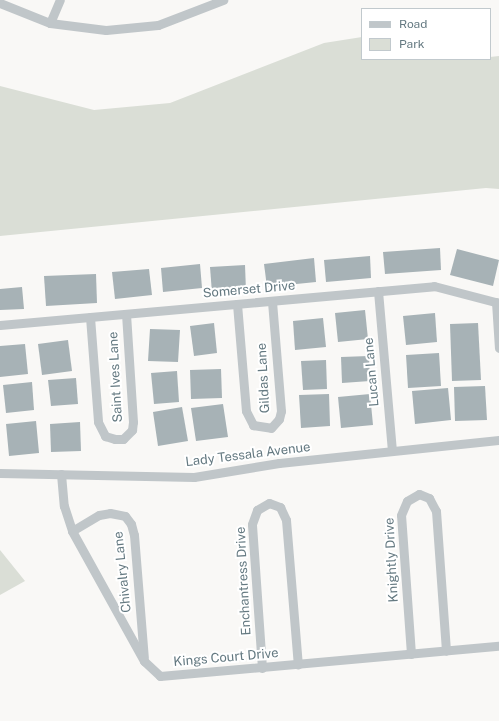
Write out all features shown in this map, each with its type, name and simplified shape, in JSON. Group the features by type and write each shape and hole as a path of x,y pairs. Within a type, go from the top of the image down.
{"street":[{"path":"50,23 60,0"},
{"path":"0,3 50,23 106,30 158,25 223,0"},
{"name":"Somerset Drive","path":"0,325 434,286 498,302"},
{"name":"Lucan Lane","path":"378,291 392,450"},
{"name":"Gildas Lane","path":"237,304 246,411 253,425 271,428 279,419 281,411 272,301"},
{"path":"498,302 499,348"},
{"name":"Saint Ives Lane","path":"90,317 98,422 105,436 115,439 123,439 132,430 133,422 126,314"},
{"name":"Lady Tessala Avenue","path":"0,473 194,477 279,463 499,440"},
{"name":"Kings Court Drive","path":"61,474 64,506 72,531 144,661 155,673 168,677 499,646"},
{"name":"Knightly Drive","path":"411,654 401,515 407,501 419,494 429,498 436,511 446,651"},
{"name":"Enchantress Drive","path":"262,668 252,524 257,510 269,503 280,507 286,520 298,664"},
{"name":"Chivalry Lane","path":"72,531 99,515 110,513 125,516 131,524 134,535 144,661"}],"green space":[{"path":"361,37 361,60 491,60 491,57 499,56 499,189 486,188 0,236 0,86 94,110 170,103 324,43"},
{"path":"0,550 25,581 0,595"}],"building":[{"path":"440,248 441,270 385,274 383,252"},
{"path":"457,249 499,260 493,286 450,275"},
{"path":"370,256 371,278 326,282 324,260"},
{"path":"314,258 316,282 267,287 264,264"},
{"path":"200,264 202,288 163,292 161,268"},
{"path":"245,265 246,291 212,293 210,267"},
{"path":"149,269 152,295 115,299 112,272"},
{"path":"96,274 97,303 46,306 44,276"},
{"path":"22,287 24,309 0,310 0,289"},
{"path":"365,310 368,339 338,342 335,313"},
{"path":"435,313 437,342 406,345 403,316"},
{"path":"323,318 326,347 295,350 293,321"},
{"path":"214,323 217,353 194,356 190,326"},
{"path":"478,323 481,380 452,381 450,324"},
{"path":"150,329 180,330 178,362 148,361"},
{"path":"68,340 72,371 42,375 38,344"},
{"path":"25,344 28,374 0,377 0,346"},
{"path":"439,353 441,386 408,388 406,355"},
{"path":"369,356 370,381 342,383 341,357"},
{"path":"326,360 327,389 303,390 301,361"},
{"path":"221,369 222,398 191,399 190,370"},
{"path":"177,371 179,402 154,404 151,373"},
{"path":"76,378 78,404 51,406 48,380"},
{"path":"32,382 34,410 6,413 3,385"},
{"path":"485,386 487,420 455,421 454,387"},
{"path":"448,388 451,420 415,424 412,391"},
{"path":"329,394 330,426 301,428 299,395"},
{"path":"370,394 373,425 341,428 338,397"},
{"path":"223,404 228,437 196,441 191,408"},
{"path":"182,407 188,441 158,446 153,412"},
{"path":"36,421 39,453 9,456 6,424"},
{"path":"80,422 81,451 51,452 50,424"}]}
